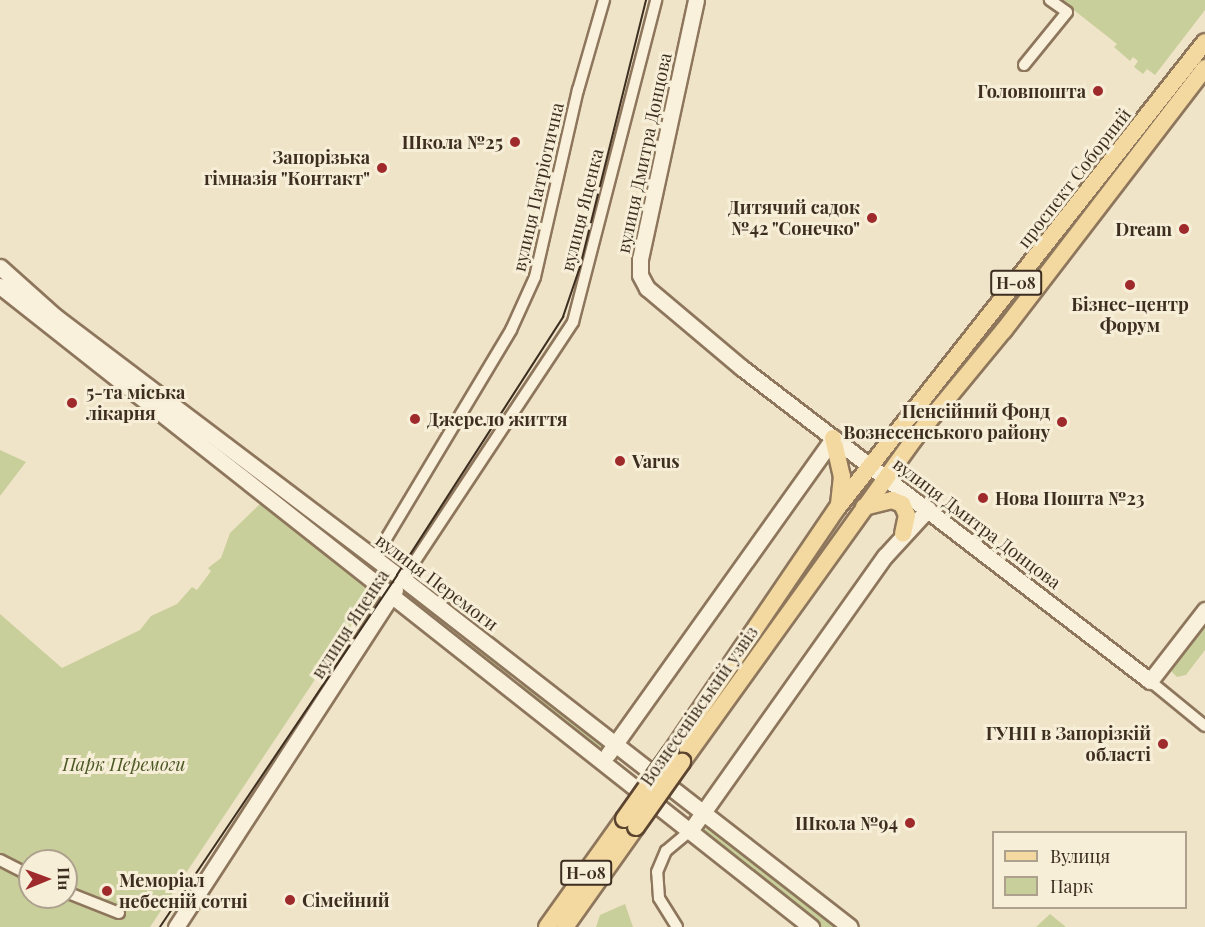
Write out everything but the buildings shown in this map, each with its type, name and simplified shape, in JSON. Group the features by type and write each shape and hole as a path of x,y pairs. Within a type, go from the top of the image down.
{"main road":[{"name":"вулиця Дмитра Донцова","path":"696,0 640,259 640,275 647,288 733,361 1150,681"},
{"name":"проспект Соборний","path":"864,507 1167,103 1205,42"},
{"name":"проспект Соборний","path":"838,507 1167,103 1205,68"},
{"name":"вулиця Перемоги","path":"0,267 56,317 403,579 614,746 850,927"},
{"name":"вулиця Перемоги","path":"0,286 510,688 601,764 811,927"},
{"path":"832,438 843,483 838,507"},
{"path":"601,764 832,438"},
{"path":"254,488 266,474"},
{"path":"864,507 892,500 928,509"},
{"path":"902,504 907,515 903,534"},
{"name":"Вознесенівський узвіз","path":"676,758 838,507"},
{"name":"Вознесенівський узвіз","path":"565,927 630,823 676,758 864,507"},
{"path":"690,831 903,534 928,509"},
{"name":"вулиця Яценка","path":"176,927 403,579"},
{"path":"1150,681 1205,610"},
{"path":"510,688 521,671"},
{"name":"Вознесенівський узвіз","path":"547,927 630,823"}],"street":[{"name":"вулиця Патріотична","path":"374,559 511,330 535,277 581,79 604,0"},
{"name":"вулиця Яценка","path":"403,579 573,322 656,0"},
{"path":"1024,65 1067,12 1050,0"},
{"name":"вулиця Дмитра Донцова","path":"1150,681 1205,726"},
{"path":"677,927 659,898 657,872 666,851 690,831"},
{"path":"0,860 18,869"},
{"path":"78,897 118,913"}],"green space":[{"path":"1061,0 1205,0 1205,10 1155,75 1147,69 1143,74 1134,67 1138,61 1133,57 1130,61 1114,47 1117,44"},
{"path":"0,450 26,462 0,496"},
{"name":"Парк Перемоги","path":"262,502 374,591 150,927 0,927 0,614 62,668 140,630 151,616 177,604 192,587 197,590 211,571 208,568 221,558 230,533"},
{"path":"415,606 475,648 493,653 513,674 508,678"},
{"path":"1205,626 1205,650 1186,675 1177,677 1170,670"},
{"path":"522,681 606,746 600,754 520,690"},
{"path":"709,825 839,927 822,927 702,834"},
{"path":"625,904 633,927 596,927 600,915"},
{"path":"1050,914 1066,927 1036,927"}],"tram line":[{"path":"160,927 397,575 563,317 580,267 646,0"}],"place":[{"name":"Головпошта","path":"1098,91"},
{"name":"Школа №25","path":"515,142"},
{"name":"Запорізька гімназія \"Контакт\"","path":"382,168"},
{"name":"Дитячий садок №42 \"Сонечко\"","path":"872,218"},
{"name":"Dream","path":"1184,229"},
{"name":"Бізнес-центр Форум","path":"1130,285"},
{"name":"5-та міська лікарня","path":"72,403"},
{"name":"Джерело життя","path":"415,419"},
{"name":"Пенсійний Фонд Вознесенського району","path":"1062,422"},
{"name":"Varus","path":"620,461"},
{"name":"Нова Пошта №23","path":"983,498"},
{"name":"ГУНП в Запорізкій області","path":"1163,744"},
{"name":"Школа №94","path":"910,823"},
{"name":"Меморіал небесній сотні","path":"107,891"},
{"name":"Сімейний","path":"290,900"}]}
